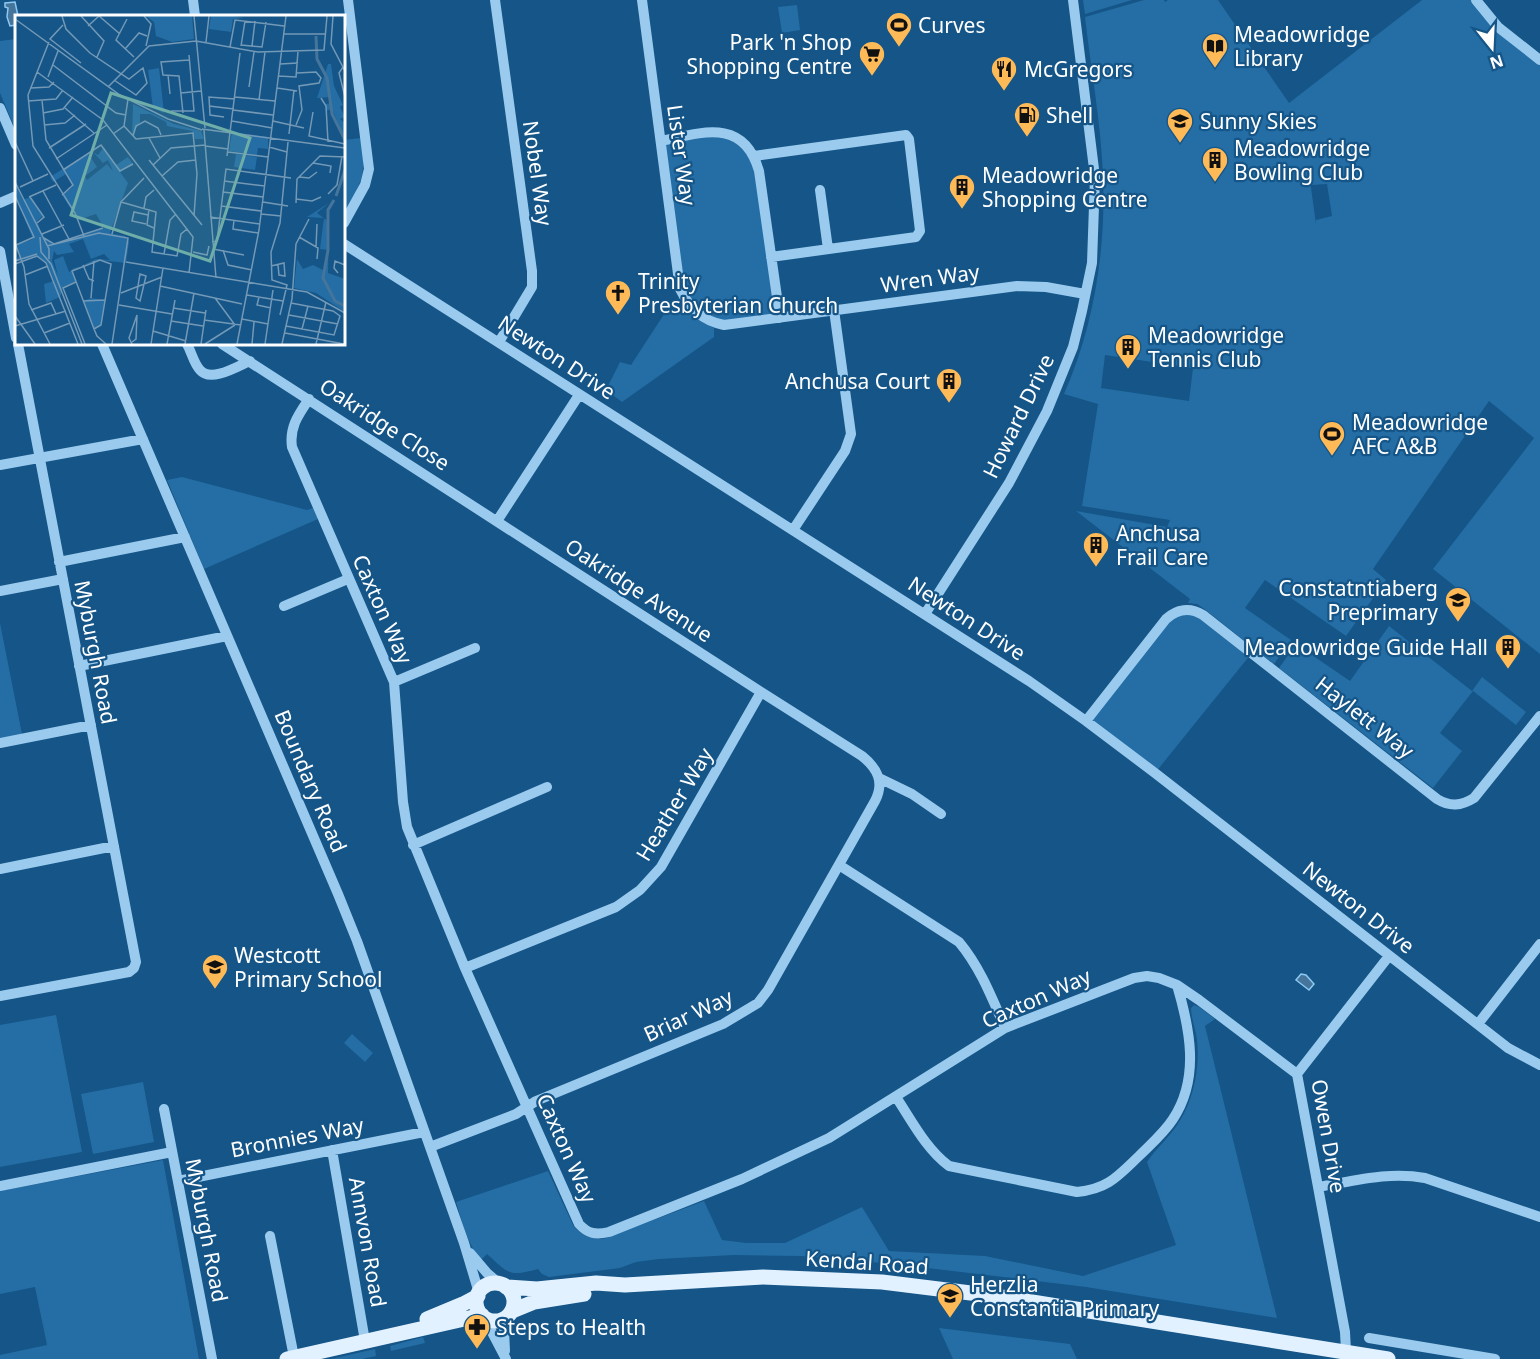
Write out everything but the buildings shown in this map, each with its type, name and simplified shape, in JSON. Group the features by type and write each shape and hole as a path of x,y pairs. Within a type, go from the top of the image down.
{"main road":[{"name":"Kendal Road","path":"503,1286 526,1289 596,1283 625,1285 763,1277 882,1282 994,1296 1388,1359"},
{"path":"290,1358 483,1316 496,1321 504,1319 511,1312 514,1300 503,1286 490,1285 464,1304 388,1335"},
{"name":"Kendal Road","path":"511,1312 534,1302 597,1293 625,1285"},
{"path":"479,1294 477,1305 483,1316"}],"street":[{"path":"193,0 195,15"},
{"path":"345,221 366,185 369,169 348,0"},
{"name":"Nobel Way","path":"495,0 532,271 532,287 499,342"},
{"name":"Lister Way","path":"642,0 680,290 686,302 695,311"},
{"name":"Howard Drive","path":"925,614 1009,483 1047,411 1073,347 1092,263 1095,177 1073,0"},
{"path":"1476,0 1498,27 1540,60"},
{"path":"0,108 3,122 15,143"},
{"path":"661,141 720,132 736,136 746,144 754,156 759,171 780,318"},
{"path":"754,156 908,136 920,235 912,239 771,257"},
{"path":"820,190 828,249"},
{"path":"0,203 15,196"},
{"name":"Newton Drive","path":"345,245 925,614 1086,721 1508,1048 1540,1065"},
{"path":"0,252 15,333"},
{"name":"Wren Way","path":"695,311 706,319 724,325 1017,286 1046,287 1085,294"},
{"path":"793,530 849,442 850,425 834,310"},
{"name":"Myburgh Road","path":"0,996 122,974 134,968 135,957 18,345"},
{"name":"Boundary Road","path":"102,345 357,941 464,1243 479,1294"},
{"path":"187,345 198,369 206,374 216,375 250,362"},
{"name":"Oakridge Close","path":"224,345 497,521"},
{"path":"497,521 579,395"},
{"name":"Caxton Way","path":"309,399 293,423 290,436 292,447 394,682 405,818 413,845 579,1224 585,1230 600,1234 742,1179 829,1138 1005,1028 1134,978 1159,978 1177,985 1297,1074"},
{"path":"0,465 143,439"},
{"name":"Oakridge Avenue","path":"497,521 862,756 873,766 879,778"},
{"path":"59,562 185,537"},
{"path":"0,591 63,579"},
{"path":"284,606 348,579"},
{"name":"Haylett Way","path":"1086,721 1166,620 1174,613 1187,610 1197,611 1437,799 1447,804 1456,805 1474,798 1540,716"},
{"path":"79,666 227,636"},
{"path":"394,682 475,648"},
{"name":"Heather Way","path":"465,968 596,916 625,902 640,890 661,867 761,692"},
{"path":"0,743 91,725"},
{"path":"879,778 912,794 941,814"},
{"name":"Briar Way","path":"430,1147 516,1114 536,1101 723,1024 758,1003 768,990 878,795 879,778"},
{"path":"413,845 547,787"},
{"path":"0,869 114,846"},
{"path":"839,865 959,942 970,955 980,973 1005,1028"},
{"path":"1478,1024 1540,944"},
{"name":"Owen Drive","path":"1346,1351 1345,1332 1297,1074 1389,956"},
{"path":"896,1097 930,1148 949,1166 1077,1192 1092,1191 1114,1180 1162,1134 1182,1103 1190,1068 1191,1050 1177,985"},
{"name":"Myburgh Road","path":"164,1109 212,1359"},
{"name":"Bronnies Way","path":"178,1181 424,1132"},
{"name":"Annvon Road","path":"332,1150 365,1341"},
{"path":"0,1186 172,1152"},
{"path":"1318,1187 1390,1174 1409,1175 1425,1178 1540,1217"},
{"path":"270,1236 290,1358"},
{"name":"Boundary Road","path":"464,1243 479,1264 503,1286"},
{"path":"507,1359 504,1337 511,1312"},
{"path":"483,1316 507,1359"},
{"path":"1369,1338 1495,1359"}],"shaded area":[{"path":"1083,0 1132,0 1085,14"},
{"path":"1144,0 1164,0 1165,2 1168,0 1218,0 1289,103 1422,0 1476,0 1540,60 1540,654 1433,569 1534,438 1489,401 1373,569 1386,580 1346,636 1265,580 1245,608 1291,640 1274,664 1203,608 1197,604 1188,603 1190,599 1076,511 1167,527 1170,520 1082,506 1098,404 1064,394 1083,342 1096,287 1103,204 1100,136 1085,17","holes":["1309,173 1312,185 1327,184 1332,216 1316,220 1316,224","1105,355 1193,368 1189,401 1101,388"]},
{"path":"15,2 18,15 15,15 15,25 10,26 7,17 8,8 5,7 5,3"},
{"path":"797,5 800,30 782,33 778,7"},
{"path":"15,39 15,129 0,93 0,41"},
{"path":"720,132 750,150 780,318 724,325 686,302 661,141"},
{"path":"361,138 363,170 359,185 345,210 345,140"},
{"path":"678,298 691,313 714,328 714,337 622,402 606,390 620,362 631,365 670,305"},
{"path":"182,477 307,510 313,508 318,519 204,569 167,480"},
{"path":"1187,610 1251,654 1155,773 1086,721 1166,620"},
{"path":"0,623 23,739 0,743"},
{"path":"1389,626 1472,691 1482,677 1526,712 1516,725 1473,691 1440,733 1462,751 1433,788 1279,668 1296,644 1350,681"},
{"path":"1301,974 1306,975 1314,984 1309,990 1296,980"},
{"path":"1194,1005 1215,1019 1205,1026 1277,1318 1086,1287 894,1264 802,1256 734,1255 659,1259 636,1262 620,1268 549,1277 538,1269 515,1273 505,1270 487,1254 481,1260 476,1254 456,1202 548,1171 574,1227 587,1236 603,1239 704,1201 722,1240 746,1243 785,1243 862,1207 889,1251 985,1256 1083,1276 1176,1245 1147,1162 1179,1122 1192,1093 1198,1061 1197,1040 1191,1012"},
{"path":"56,1015 82,1152 0,1167 0,1025"},
{"path":"352,1034 373,1053 365,1062 344,1043"},
{"path":"143,1082 154,1142 93,1154 81,1094"},
{"path":"163,1160 199,1359 0,1359 0,1355 47,1345 35,1287 0,1294 0,1191"},
{"path":"939,1328 1070,1344 1077,1359 953,1359"},
{"path":"423,1337 425,1343 391,1351 390,1346"},
{"path":"375,1349 376,1356 362,1359 331,1359"}],"place":[{"name":"Curves","path":"899,48"},
{"name":"Meadowridge Library","path":"1215,69"},
{"name":"Park 'n Shop Shopping Centre","path":"872,77"},
{"name":"McGregors","path":"1004,92"},
{"name":"Shell","path":"1027,138"},
{"name":"Sunny Skies","path":"1180,144"},
{"name":"Meadowridge Bowling Club","path":"1215,183"},
{"name":"Meadowridge Shopping Centre","path":"962,210"},
{"name":"Trinity Presbyterian Church","path":"618,316"},
{"name":"Meadowridge Tennis Club","path":"1128,370"},
{"name":"Anchusa Court","path":"949,404"},
{"name":"Meadowridge AFC A&B","path":"1332,457"},
{"name":"Anchusa Frail Care","path":"1096,568"},
{"name":"Constatntiaberg Preprimary","path":"1458,623"},
{"name":"Meadowridge Guide Hall","path":"1508,670"},
{"name":"Westcott Primary School","path":"215,990"},
{"name":"Herzlia Constantia Primary","path":"950,1319"},
{"name":"Steps to Health","path":"477,1350"}]}
